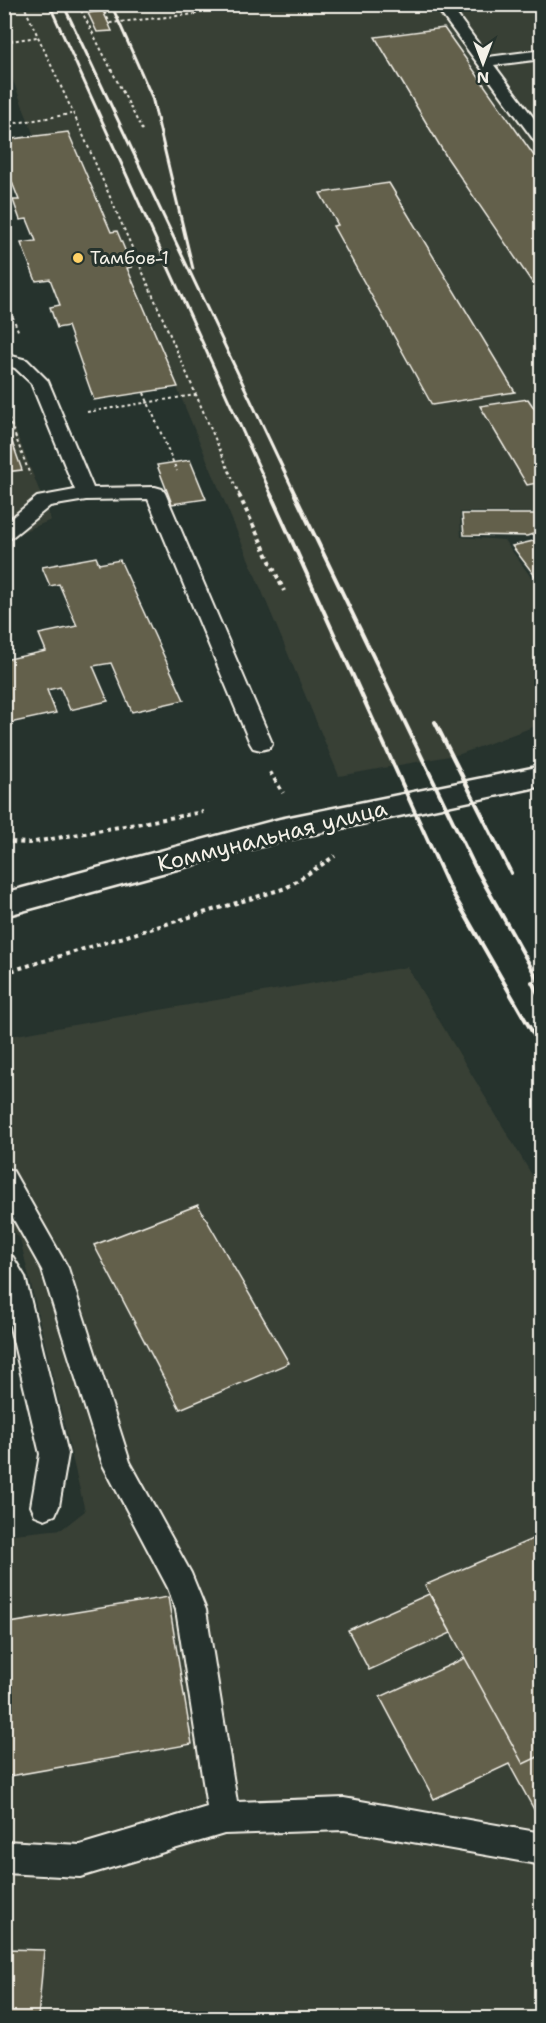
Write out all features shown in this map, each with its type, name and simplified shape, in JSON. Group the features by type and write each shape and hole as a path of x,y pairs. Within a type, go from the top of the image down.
{"main road":[{"name":"Коммунальная улица","path":"4,905 280,830 542,776"}],"lane":[{"path":"441,4 542,140"},
{"path":"484,62 542,54"},
{"path":"4,358 21,364 39,381 86,494"},
{"path":"4,534 44,501 86,494 155,493 261,743"},
{"path":"4,1178 54,1268 117,1465 181,1583 191,1610 224,1818"},
{"path":"4,1265 12,1277 54,1454 45,1506"},
{"path":"4,1857 80,1861 224,1818 345,1814 542,1849"}],"path":[{"path":"23,4 284,591"},
{"path":"142,130 81,10 93,6 102,7 110,23 196,14 194,4"},
{"path":"93,6 96,12"},
{"path":"4,42 37,37"},
{"path":"4,124 71,114"},
{"path":"4,294 20,334"},
{"path":"144,393 173,462"},
{"path":"83,412 196,395"},
{"path":"4,414 8,417 41,504"},
{"path":"267,767 285,797"},
{"path":"4,839 10,842 29,843 204,812"},
{"path":"4,973 286,888 345,852"}],"shaded area":[{"path":"5,5 541,5 541,513 460,512 461,537 504,540 541,591 541,724 460,754 339,776 127,268 132,267 117,231 111,232 68,132 34,136 5,59"},
{"path":"4,402 51,520 5,539 4,539"},
{"path":"407,967 541,1190 541,2018 5,2018 4,1535 62,1529 85,1511 20,1239 5,1220 5,1037"}],"building":[{"path":"103,11 112,31 97,32 88,13"},
{"path":"444,28 542,167 542,297 446,156 375,37"},
{"name":"Тамбов-1","path":"68,132 111,232 117,231 132,267 127,268 178,387 94,400 68,326 57,328 50,307 60,305 50,279 36,281 21,243 36,241 27,219 20,220 13,200 19,200 4,162 4,140"},
{"path":"389,183 515,392 432,405 333,226 338,225 320,193"},
{"path":"528,399 542,420 542,482 527,485 480,406"},
{"path":"5,422 22,470 5,472 9,483 4,484"},
{"path":"190,460 206,499 172,504 157,465"},
{"path":"462,514 542,514 542,531 527,536 464,535"},
{"path":"542,539 542,585 512,546"},
{"path":"96,557 99,564 120,560 184,700 132,712 111,663 93,666 108,701 70,710 60,687 47,690 56,713 10,723 4,708 4,660 46,651 39,634 77,626 59,584 50,586 42,567"},
{"path":"198,1205 289,1363 180,1409 94,1245"},
{"path":"542,1535 542,1755 523,1764 425,1585"},
{"path":"429,1594 451,1633 369,1670 348,1630"},
{"path":"168,1597 192,1744 4,1777 4,1624"},
{"path":"465,1658 523,1764 542,1755 542,1824 509,1764 434,1799 380,1697"},
{"path":"4,1949 44,1950 38,2018 4,2018"}],"railway":[{"path":"49,4 272,496"},
{"path":"63,4 296,496"},
{"path":"111,4 152,97 193,269"},
{"path":"271,495 448,885 542,1049"},
{"path":"295,495 474,865 542,987"},
{"path":"435,722 511,873"},
{"path":"538,920 542,926"},
{"path":"532,982 542,1001"}],"place":[{"name":"Тамбов-1","path":"78,258"}]}
